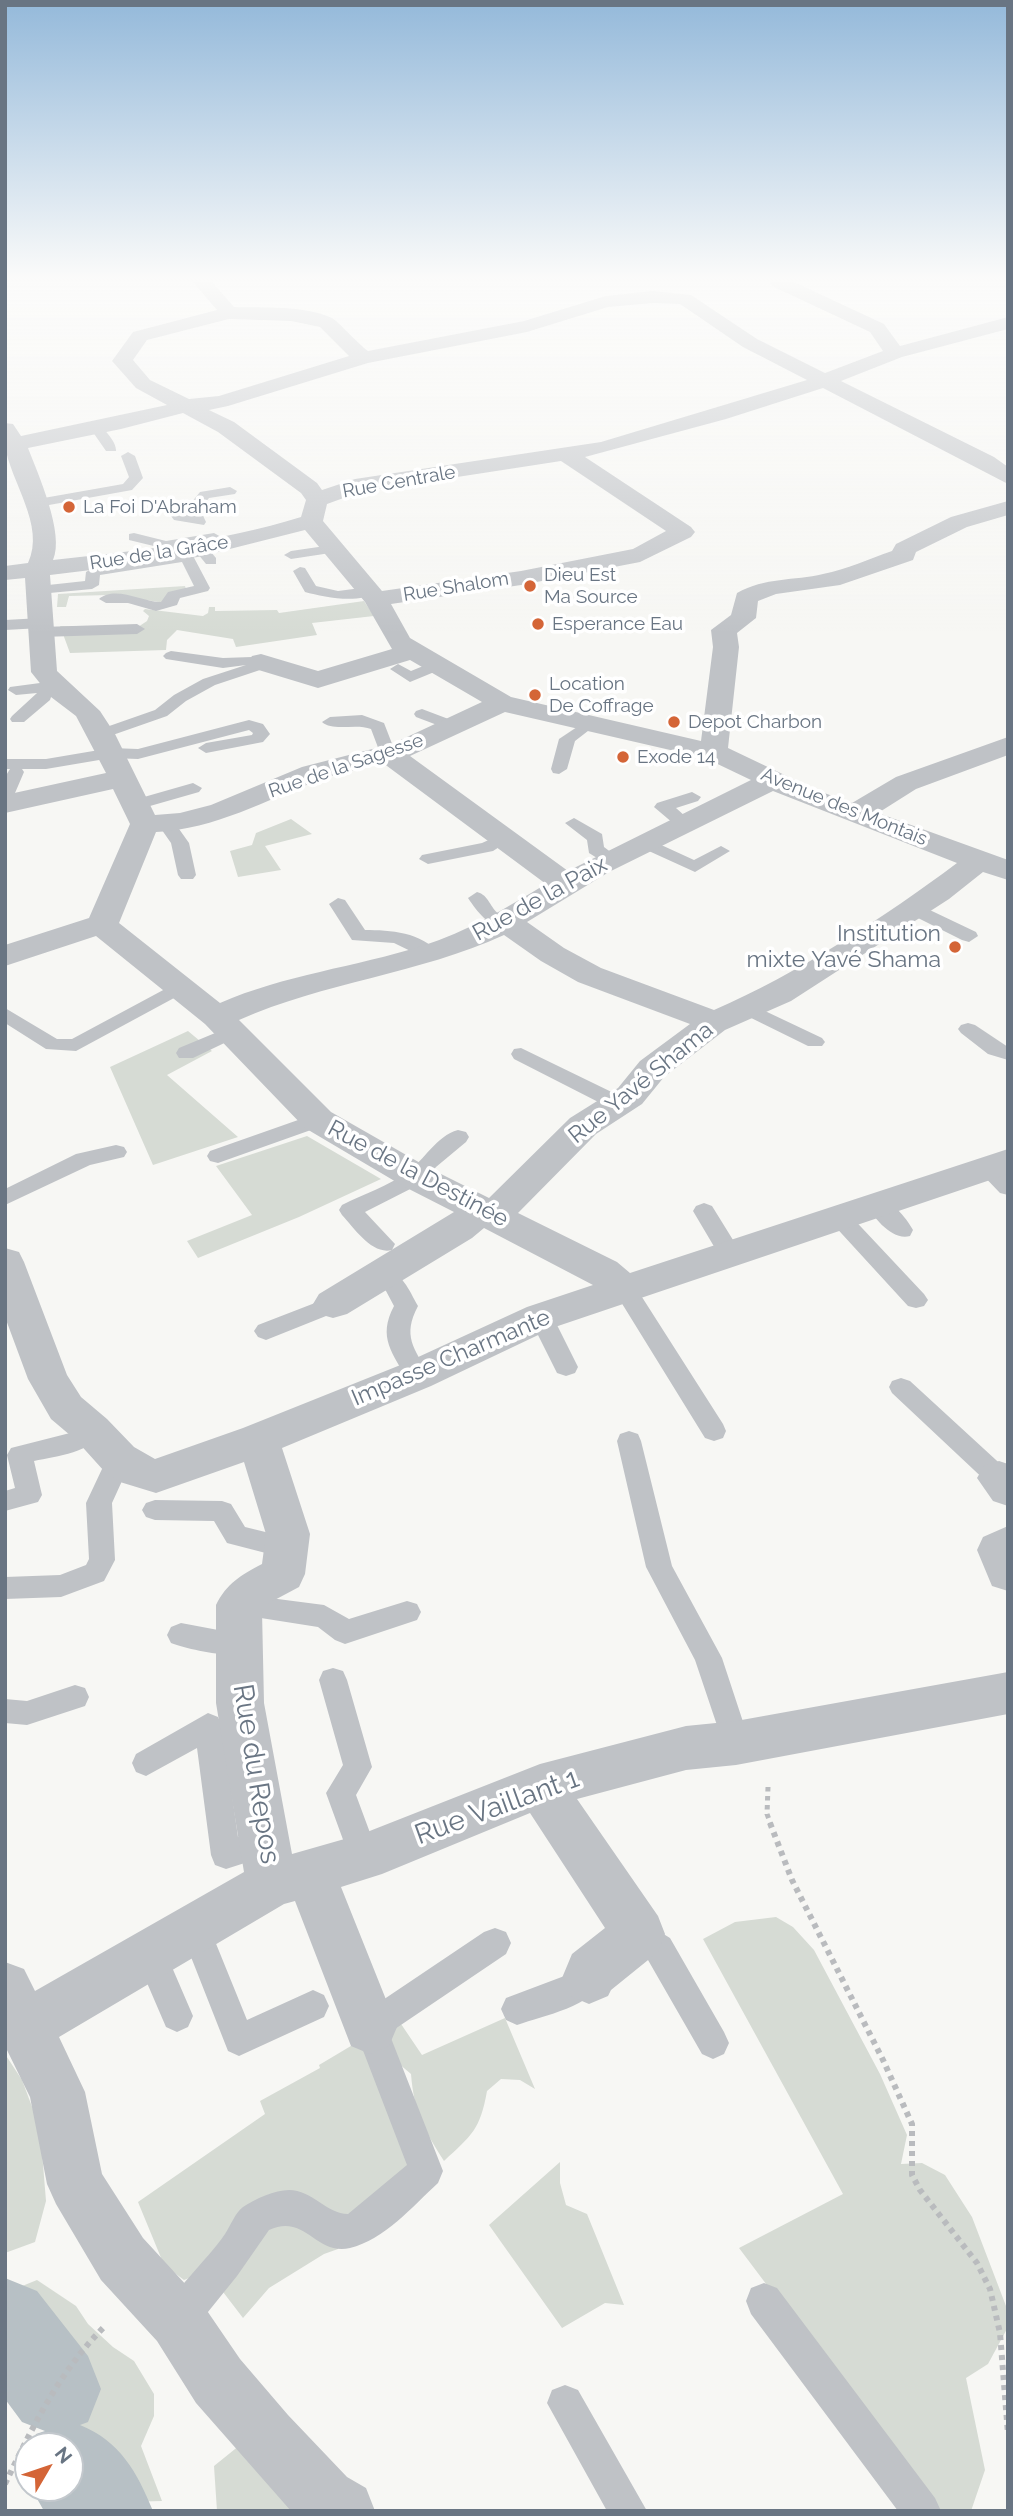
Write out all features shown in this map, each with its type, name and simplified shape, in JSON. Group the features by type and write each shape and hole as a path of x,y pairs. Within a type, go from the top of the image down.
{"street":[{"name":"Avenue des Montais","path":"172,399 226,426 309,488 314,510 332,549 373,595 400,643 405,660 438,665 502,702 714,752 855,814 994,865"},
{"path":"5,956 79,930 102,925 149,817 86,711 48,682 38,579 45,552 38,503 10,437 96,428 229,399"},
{"name":"Rue Centrale","path":"314,510 355,486 603,448 766,399"},
{"path":"864,399 1007,475"},
{"name":"Rue Shalom","path":"373,595 521,578 640,555 683,531 567,455"},
{"path":"714,752 726,646 724,630 743,618 746,598 754,592 770,588 829,581 904,555 904,549 959,522 1008,508"},
{"name":"Rue de la Grâce","path":"5,573 38,579 276,533 314,510"},
{"path":"264,662 318,680 405,660"},
{"name":"Rue de la Sagesse","path":"149,817 181,822 221,811 312,774 388,754 502,702"},
{"path":"855,814 906,783 1008,745"},
{"path":"388,754 545,871 568,884"},
{"path":"8,804 112,755"},
{"name":"Rue de la Paix","path":"224,1024 244,1005 353,972 429,954 506,922 611,859 646,843 689,811 774,780"},
{"name":"Rue Yavé Shama","path":"333,1304 384,1260 459,1229 487,1213 583,1126 630,1096 652,1069 713,1023 779,994 913,908 994,865"},
{"path":"506,922 559,960 601,980 687,1008 713,1023"},
{"name":"Rue de la Destinée","path":"102,925 224,1024 318,1120 416,1177 603,1272 625,1289"},
{"name":"Impasse Charmante","path":"7,1267 48,1379 66,1408 92,1430 119,1459 135,1470 156,1476 258,1440 417,1375 541,1317 839,1217 889,1216 1001,1173"},
{"path":"240,1625 253,1590 283,1574 289,1548 288,1534 258,1440"},
{"path":"1008,1544 999,1550 1008,1573"},
{"name":"Rue du Repos","path":"240,1625 240,1703 283,1867 370,2027"},
{"name":"Rue Vaillant 1","path":"15,2007 151,1955 195,1929 283,1867 364,1857 540,1786 686,1748 736,1744 1008,1693"},
{"path":"540,1786 639,1934 591,1972 589,1978"},
{"path":"15,2007 57,2092 76,2184 122,2259 162,2302 218,2381 266,2437 324,2500 343,2511"}],"lane":[{"path":"96,428 111,449"},
{"path":"38,503 127,487 136,478 128,456"},
{"path":"106,599 129,599 158,606 172,602 173,595 181,591 203,588 201,547 193,509 205,495 230,491"},
{"path":"171,507 201,547"},
{"path":"134,537 166,545 201,547"},
{"path":"291,555 332,549"},
{"path":"300,570 310,589 338,595 373,595"},
{"path":"5,625 41,627 75,637 137,629"},
{"path":"171,656 223,663 242,659 264,662"},
{"path":"112,755 180,698 209,682 264,662"},
{"path":"5,676 48,682"},
{"path":"16,690 48,682"},
{"path":"18,719 44,697 48,682"},
{"path":"422,715 453,726"},
{"path":"330,722 362,720 378,726 388,754"},
{"path":"559,769 567,740 589,724"},
{"path":"8,804 6,793 11,768 138,754 249,725 257,727 262,734 257,738 206,748"},
{"path":"187,874 180,844 149,817 193,788"},
{"path":"574,824 596,838 595,849 611,859"},
{"path":"428,859 486,847 504,838"},
{"path":"646,843 695,867 721,850"},
{"path":"477,898 491,917 506,922"},
{"path":"338,904 359,936 396,936 412,942 429,954"},
{"path":"913,908 969,936"},
{"path":"5,1014 53,1045 76,1045 180,987"},
{"path":"746,1008 815,1042"},
{"path":"186,1053 224,1024"},
{"path":"968,1029 995,1050 1008,1054"},
{"path":"521,1055 619,1104"},
{"path":"218,1156 318,1120"},
{"path":"417,1375 396,1334 395,1323 406,1306 384,1260 349,1210 416,1177 428,1162 458,1137"},
{"path":"5,1198 84,1159 116,1152"},
{"path":"704,1211 730,1254"},
{"path":"839,1217 916,1300"},
{"path":"625,1289 713,1431"},
{"path":"266,1331 333,1304"},
{"path":"541,1317 566,1367"},
{"path":"901,1387 1004,1484"},
{"path":"5,1501 29,1495 20,1455 78,1441 92,1430"},
{"path":"629,1441 659,1567 708,1658 736,1744"},
{"path":"5,1588 61,1586 95,1573 102,1560 99,1503 119,1459"},
{"path":"155,1510 222,1511 236,1536 289,1548"},
{"path":"181,1635 240,1625 324,1616 345,1632 407,1612"},
{"path":"333,1680 358,1767 341,1793 364,1857"},
{"path":"5,1710 27,1713 75,1698"},
{"path":"146,1763 208,1726 226,1855 283,1867"},
{"path":"195,1929 239,2040 313,2006"},
{"path":"639,1934 659,1949 713,2043"},
{"path":"162,2302 239,2245 254,2219 278,2208 298,2207 315,2215 330,2230 349,2231 363,2223 426,2171 370,2027 495,1943"},
{"path":"151,1955 177,2016"},
{"path":"517,2009 577,1987 589,1978"},
{"path":"764,2301 922,2511"},
{"path":"565,2403 628,2511"}],"path":[{"path":"786,1734 769,1775 767,1814 792,1880 883,2060 912,2124 912,2175 920,2190 965,2246 990,2288 1000,2333 1008,2434"},
{"path":"5,2484 41,2410 87,2344 162,2302"}],"shaded area":[{"path":"185,586 186,589 166,603 111,595 69,596 66,607 57,607 58,594"},
{"path":"364,601 374,616 312,623 317,635 236,647 233,639 177,630 167,640 166,650 70,653 60,626 138,627 147,621 149,616 143,611 145,609 203,616 208,613 209,607 215,607 215,611 277,610 279,613"},
{"path":"291,819 312,834 265,846 281,870 238,877 230,851 252,845 256,833"},
{"path":"188,1031 212,1051 167,1075 238,1137 153,1165 110,1067"},
{"path":"307,1136 381,1179 299,1217 198,1258 187,1241 252,1215 216,1166"},
{"path":"776,1917 793,1927 814,1950 880,2074 907,2135 901,2164 922,2163 945,2175 972,2217 1006,2306 1008,2327 988,2364 966,2378 985,2470 971,2511 937,2511 739,2248 843,2194 703,1939 735,1922"},
{"path":"505,2018 535,2089 520,2080 501,2079 487,2091 481,2115 473,2131 444,2161 421,2120 411,2074 398,2063 389,2032 399,2021 422,2055"},
{"path":"366,2037 415,2162 390,2192 339,2219 338,2249 324,2254 269,2288 243,2318 207,2271 184,2280 164,2265 138,2202 265,2114 260,2101 320,2068 319,2065"},
{"path":"5,2054 22,2080 40,2128 46,2201 35,2242 5,2253"},
{"path":"560,2162 560,2183 566,2205 587,2214 624,2305 605,2303 562,2328 489,2225"},
{"path":"37,2280 76,2306 88,2324 113,2347 134,2361 154,2394 154,2416 141,2446 162,2501 127,2502 84,2456 84,2432 60,2432 33,2406 16,2380 5,2349 5,2293"},
{"path":"240,2445 303,2511 217,2511 214,2466"}],"waterway":[{"path":"5,2323 55,2389"},
{"path":"84,2485 105,2511"}],"place":[{"name":"La Foi D'Abraham","path":"69,507"},
{"name":"Dieu Est Ma Source","path":"530,586"},
{"name":"Esperance Eau","path":"538,624"},
{"name":"Location De Coffrage","path":"535,695"},
{"name":"Depot Charbon","path":"674,722"},
{"name":"Exode 14","path":"623,757"},
{"name":"Institution mixte Yavé Shama","path":"955,947"}]}
